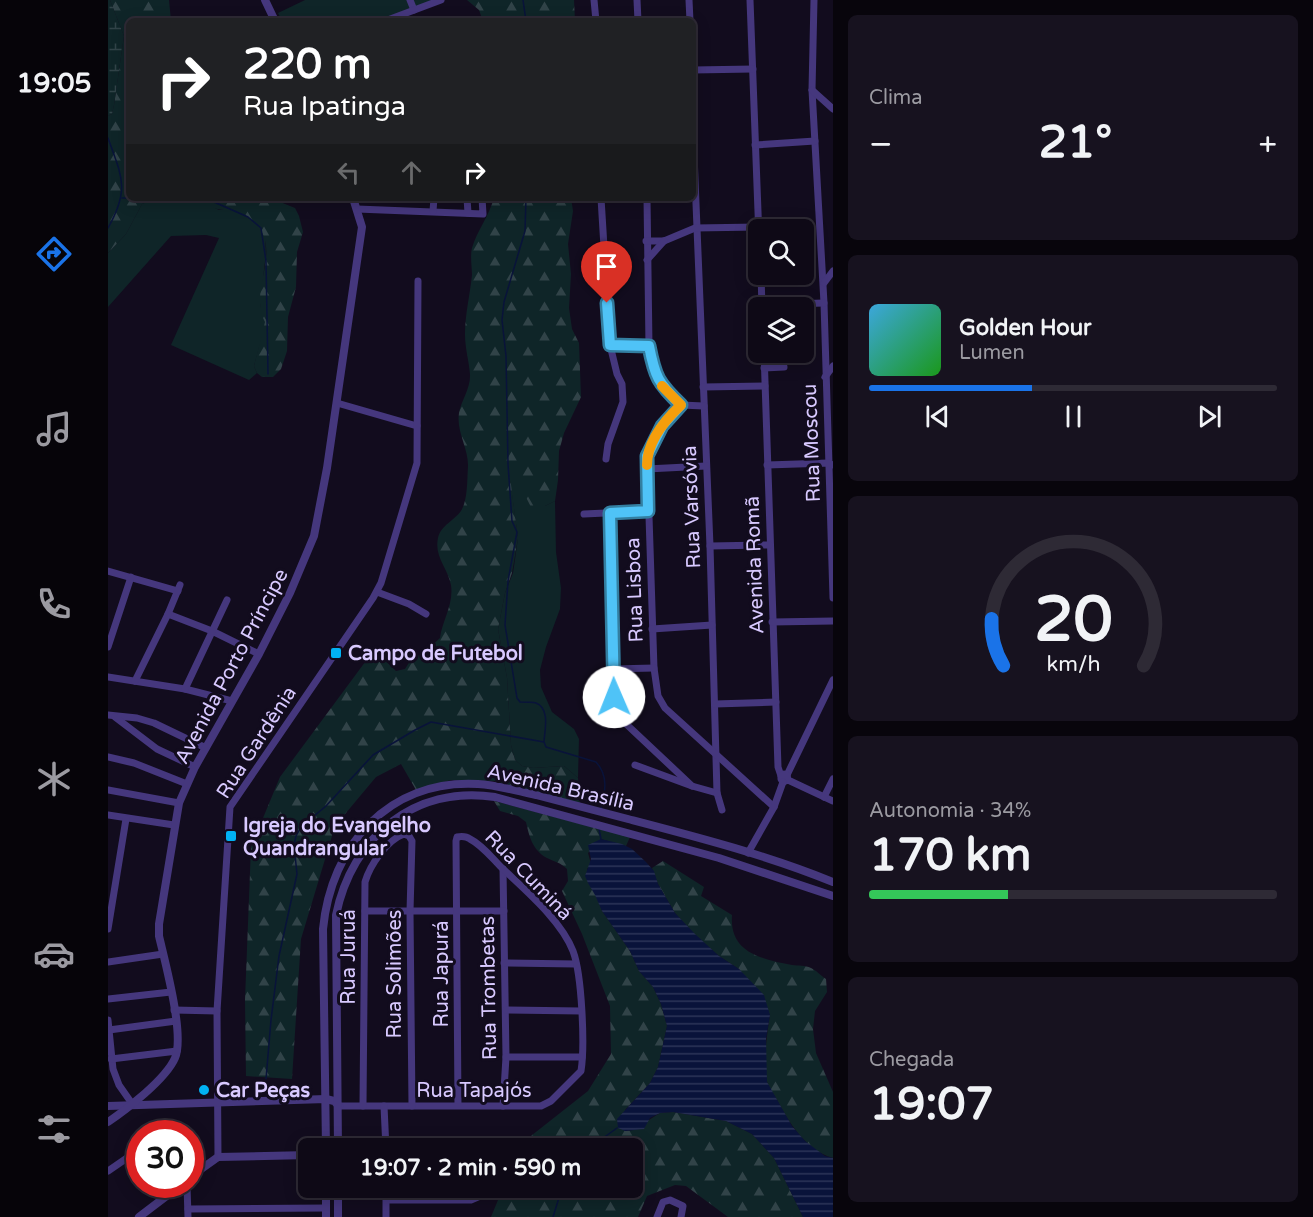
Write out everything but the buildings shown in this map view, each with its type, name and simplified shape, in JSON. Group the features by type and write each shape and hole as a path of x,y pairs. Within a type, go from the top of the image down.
{"street":[{"path":"265,0 274,18"},
{"path":"410,0 414,10"},
{"path":"393,18 441,0"},
{"path":"594,0 596,18"},
{"path":"637,0 638,18"},
{"path":"689,0 690,18"},
{"path":"750,0 758,219"},
{"name":"Rua Moscou","path":"814,0 812,90 825,303 825,377 830,464 833,598"},
{"path":"696,70 753,69"},
{"path":"812,90 833,109"},
{"path":"755,145 815,141"},
{"name":"Avenida Porto Príncipe","path":"177,1051 176,1021 159,936 174,825 179,803 195,767 259,654 295,583 314,536 337,403 362,227 354,201"},
{"path":"434,201 434,211"},
{"path":"467,201 468,213"},
{"path":"357,209 483,214 482,201"},
{"path":"602,201 610,345 617,374 622,384 623,402 608,444 606,459"},
{"path":"647,201 649,346 655,374 663,388 681,405 704,406"},
{"name":"Rua Varsóvia","path":"695,201 710,546 717,793 722,810"},
{"path":"646,241 664,241 696,228 748,226"},
{"path":"647,260 664,241"},
{"path":"824,284 833,271"},
{"path":"337,403 417,426 418,281"},
{"path":"814,304 825,303"},
{"path":"610,345 649,346"},
{"name":"Avenida Romã","path":"764,363 778,766 785,778"},
{"path":"825,377 833,366"},
{"path":"764,368 784,367"},
{"path":"703,387 765,386"},
{"name":"Rua Lisboa","path":"681,405 662,426 647,456 656,691 660,701 774,807"},
{"name":"Rua Gardênia","path":"218,1157 217,1011 230,807 377,592 417,463 417,426"},
{"path":"767,465 830,464"},
{"path":"647,469 706,466"},
{"path":"584,514 648,511"},
{"path":"610,513 613,669 617,715 692,786"},
{"path":"710,546 769,545"},
{"path":"108,571 179,588 135,681"},
{"path":"108,647 131,577"},
{"path":"377,592 409,604 426,614"},
{"path":"185,689 227,600"},
{"path":"168,614 259,654"},
{"path":"772,622 833,621"},
{"path":"652,629 712,625"},
{"path":"613,669 654,668"},
{"path":"108,677 185,689 232,701"},
{"path":"748,853 774,807 785,778 833,680"},
{"path":"715,704 776,702"},
{"path":"110,715 137,718 154,723 206,748"},
{"path":"110,715 157,749 195,767"},
{"path":"108,757 134,763 187,784"},
{"path":"635,765 717,793"},
{"path":"785,778 833,801"},
{"path":"824,797 833,779"},
{"name":"Avenida Brasília","path":"326,1138 323,939 324,914 328,898 338,868 348,850 366,827 389,808 413,795 443,786 461,784 507,789 671,829 833,882"},
{"path":"108,790 179,803"},
{"name":"Avenida Brasília","path":"338,1138 336,915 339,901 352,870 372,839 385,826 412,809 445,798 463,795 495,797 719,858 833,896"},
{"path":"108,815 174,825"},
{"path":"108,929 126,819"},
{"name":"Rua Juruá","path":"363,1106 365,882 384,850 398,836 407,835 412,841"},
{"name":"Rua Cuminá","path":"456,842 457,837 461,836 473,840 523,888 561,931 572,950 576,964 581,1011 582,1057"},
{"name":"Rua Solimões","path":"412,841 410,911 412,1106"},
{"name":"Rua Japurá","path":"456,842 458,1106"},
{"name":"Rua Trombetas","path":"503,869 506,1010 503,1106"},
{"path":"818,876 833,876"},
{"path":"365,911 504,911"},
{"path":"108,962 164,954"},
{"path":"504,963 576,964"},
{"path":"108,999 171,992"},
{"path":"174,1010 217,1011"},
{"path":"506,1010 581,1011"},
{"path":"108,1020 111,1059 119,1085 133,1105"},
{"path":"109,1030 176,1021"},
{"path":"108,1122 133,1105 173,1062 177,1051 111,1059"},
{"path":"506,1057 582,1057"},
{"name":"Rua Tapajós","path":"339,1106 541,1106 548,1103 580,1073 582,1057"},
{"path":"108,1106 326,1099 334,1101 339,1106"},
{"path":"384,1106 385,1138"},
{"path":"204,1167 218,1157 298,1155"},
{"path":"108,1171 126,1159"},
{"path":"140,1217 164,1198"},
{"path":"187,1198 188,1213 234,1208 278,1213 326,1213"},
{"path":"338,1198 338,1217"},
{"path":"386,1217 387,1200 471,1200 476,1198"},
{"path":"657,1217 661,1204 668,1200 683,1206 681,1217"},
{"path":"234,1208 234,1217"}],"green space":[{"path":"108,0 110,0 124,36 114,105 112,114 108,116"},
{"path":"110,0 169,0 171,18 126,18 126,201 148,201 142,204 126,234 108,253 108,116 112,114 114,105 124,36"},
{"path":"305,0 435,0 386,18 280,18 278,13"},
{"path":"467,0 574,0 575,18 482,18 479,10"},
{"path":"148,201 201,201 219,210 229,209 241,212 260,227 265,235 266,253 260,305 266,322 254,366 257,373 249,380 171,345 219,238 206,235 171,236 108,307 108,253 126,234 142,204"},
{"path":"200,201 278,201 295,208 299,216 303,232 297,252 296,287 288,317 287,351 281,369 273,377 262,377 254,366 265,322 260,295 265,267 265,240 259,227 246,216 238,212 211,207"},
{"path":"493,201 571,201 573,211 568,244 571,274 569,308 572,329 579,343 581,397 564,433 559,451 555,501 545,506 531,507 508,462 518,538 498,629 507,678 511,745 515,760 522,766 533,768 564,766 578,778 580,803 494,781 451,780 416,790 401,764 376,777 335,826 301,939 292,1079 246,1076 245,1000 251,847 280,777 374,650 396,671 405,669 412,658 424,653 440,638 449,606 451,585 437,545 442,530 461,511 466,496 468,460 461,434 459,413 470,379 465,334 472,275 471,251"},
{"path":"507,459 545,506 555,501 556,552 561,588 560,609 540,670 541,687 552,712 574,729 579,739 578,778 564,766 533,768 522,766 515,760 511,745 507,678 498,629 505,593 513,573 518,538"},
{"path":"494,801 630,837 626,846 601,839 588,853 591,864 587,869 602,911 630,951 639,971 653,987 667,1026 658,1067 650,1083 625,1110 625,1131 633,1130 660,1113 673,1112 726,1121 752,1134 774,1158 803,1217 728,1217 686,1186 675,1185 647,1196 638,1217 491,1217 499,1198 643,1198 643,1138 528,1138 588,1091 611,1054 610,1006 582,934 562,891 568,881 567,869 538,851 532,842 526,822 518,816 500,811"},
{"path":"663,861 704,887 701,896 732,915 732,928 736,938 750,952 770,960 809,967 826,979 827,992 815,1011 813,1029 816,1053 833,1092 833,1158 814,1149 806,1142 786,1116 769,1088 765,1057 770,1015 739,969 719,956 675,913 658,884 652,868"}],"water":[{"path":"601,839 632,849 646,862 654,871 658,884 675,913 719,956 739,969 764,995 770,1015 766,1039 767,1082 792,1126 805,1141 825,1156 833,1158 833,1217 803,1217 774,1158 752,1134 726,1121 673,1112 660,1113 650,1118 644,1129 625,1131 618,1128 617,1119 650,1083 658,1067 667,1026 653,987 639,971 630,951 602,911 585,876 591,859 588,845"}],"waterway":[{"path":"523,0 526,18"},
{"path":"108,138 122,183 119,203 108,228"},
{"path":"212,201 248,217 261,228 266,261 268,374"},
{"path":"526,201 525,231 504,302 502,320 506,356 508,464 512,521 517,532 508,581 505,625 517,698 520,702 536,703 543,710 546,720 544,741"},
{"path":"266,1079 279,956 297,874 294,845 296,836 301,827 326,806 373,755 431,722 544,742 546,747 596,762 604,779 605,790 601,809"},
{"path":"599,829 601,839"},
{"path":"603,1138 617,1128"},
{"path":"553,1217 559,1198"}],"slow traffic":[{"path":"647,465 647,456 653,440 681,405 662,386"}],"place":[{"name":"Campo de Futebol","path":"336,653"},
{"name":"Igreja do Evangelho Quandrangular","path":"231,836"},
{"name":"Car Peças","path":"204,1090"}],"route":[{"path":"607,303 610,345 649,346 655,374 663,388 681,405 662,426 647,456 648,511 610,513 614,697"}]}
